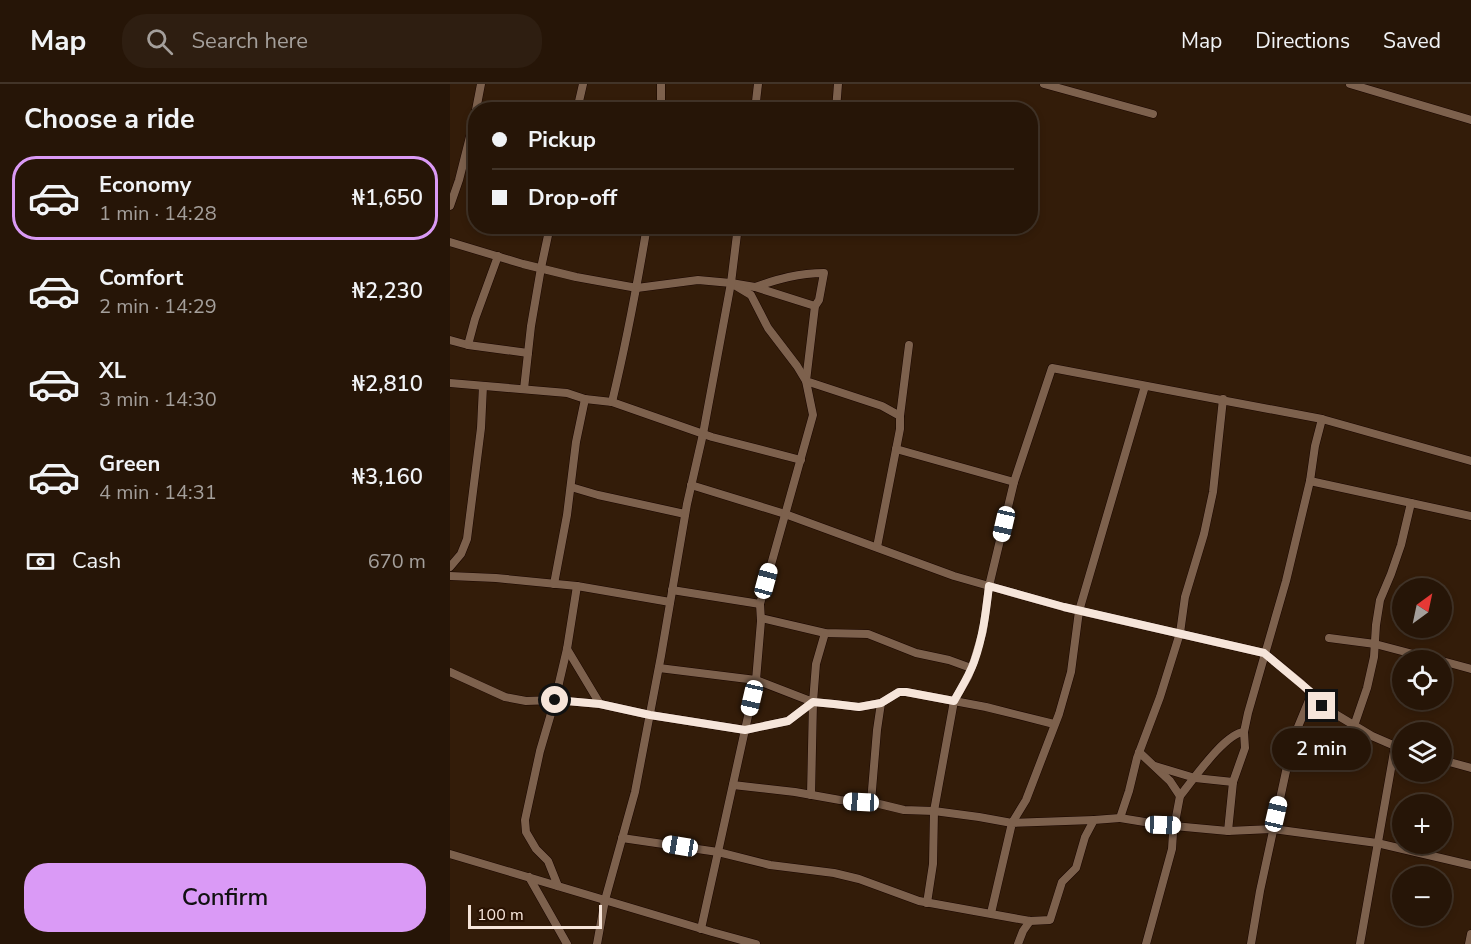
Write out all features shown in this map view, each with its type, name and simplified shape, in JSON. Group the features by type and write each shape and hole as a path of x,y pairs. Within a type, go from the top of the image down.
{"street":[{"path":"478,102 481,84"},
{"path":"579,102 583,84"},
{"path":"662,84 662,102"},
{"path":"757,102 758,84"},
{"path":"837,102 838,84"},
{"path":"1044,84 1154,114"},
{"path":"1350,84 1471,120"},
{"path":"450,206 468,143"},
{"path":"524,389 531,327 548,234"},
{"path":"612,402 623,358 646,234"},
{"path":"597,944 605,900 635,792 685,514 703,434 731,283 737,234"},
{"path":"450,242 576,277 637,288 698,280 731,283 755,287 815,306"},
{"path":"468,345 498,256"},
{"path":"701,929 756,680 760,604 813,416 806,381 815,306 819,300 824,273 782,278 755,287"},
{"path":"731,283 751,295 768,328 806,381 882,406 900,416"},
{"path":"450,340 468,345 528,353"},
{"path":"877,547 900,429 909,345"},
{"path":"927,903 933,864 934,811 954,701 971,668 983,631 989,586 1014,482 1052,368 1322,419 1471,461"},
{"path":"450,383 567,393 585,399 612,402 703,434 801,460"},
{"path":"450,567 461,554 467,539 481,428 483,386"},
{"path":"991,913 1011,823 1026,800 1059,714 1071,672 1079,611 1145,386"},
{"path":"554,584 585,399"},
{"path":"1120,818 1139,752 1160,697 1180,633 1185,597 1204,534 1213,492 1222,399"},
{"path":"1228,831 1233,782 1245,748 1244,732 1264,653 1286,581 1322,419"},
{"path":"896,449 1014,482"},
{"path":"1310,481 1471,516"},
{"path":"691,485 785,514 954,576 1079,611 1264,653 1312,693 1322,706 1372,736 1392,744"},
{"path":"571,487 685,514"},
{"path":"1354,726 1367,688 1374,657 1380,600 1401,545 1411,502"},
{"path":"450,576 577,586 670,602"},
{"path":"558,886 548,861 536,849 526,832 525,820 540,751 567,649 577,586"},
{"path":"672,590 760,604"},
{"path":"761,618 825,633 868,634 916,653 949,660 971,668"},
{"path":"811,795 816,664 825,633"},
{"path":"1329,638 1375,644 1398,650"},
{"path":"567,649 600,704"},
{"path":"1452,663 1471,667"},
{"path":"659,668 756,680 813,702 859,707 881,703 899,692 906,692 1054,724"},
{"path":"450,672 505,697 526,701 555,700 600,704 650,715 745,730 788,721 813,702"},
{"path":"1251,944 1260,891 1293,739 1312,693"},
{"path":"871,802 881,703"},
{"path":"1146,944 1172,849 1180,796 1223,743 1237,732 1244,732"},
{"path":"1139,752 1170,781 1180,796"},
{"path":"1452,763 1471,768"},
{"path":"1154,766 1195,778 1233,782"},
{"path":"1360,944 1377,843 1392,778"},
{"path":"733,785 795,792 840,801 871,802 904,810 934,811 1011,823 1120,818 1163,825 1228,831 1273,829 1377,843 1471,865"},
{"path":"622,838 718,852 770,865 834,873 859,879 927,903 1030,921 1050,920 1062,882 1076,868 1085,837 1094,820"},
{"path":"450,854 756,944"},
{"path":"529,877 567,944"},
{"path":"1018,944 1030,921"},
{"path":"1469,944 1471,934"}],"route":[{"path":"555,700 600,704 650,715 745,730 788,721 813,702 859,707 881,703 899,692 954,701 974,661 986,618 989,586 1064,607 1264,653 1312,693 1322,706"}]}
